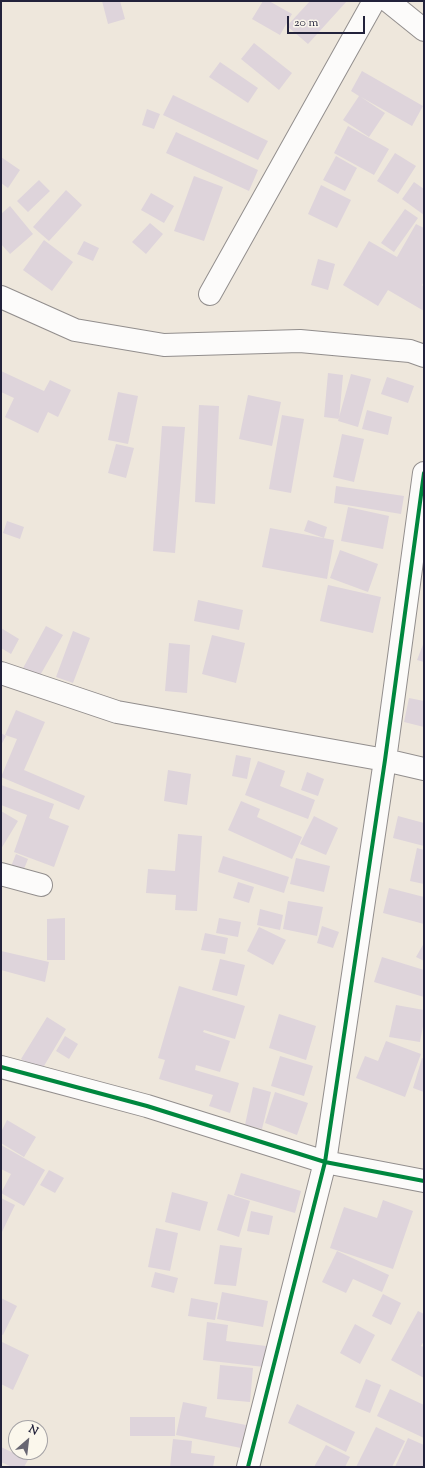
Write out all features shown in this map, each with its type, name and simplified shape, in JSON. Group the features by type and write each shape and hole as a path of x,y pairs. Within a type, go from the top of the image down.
{"street":[{"path":"210,294 374,1"},
{"path":"388,1 424,30"},
{"path":"1,297 75,330 164,345 300,341 419,348"},
{"path":"248,1467 325,1162 385,760 424,473"},
{"path":"1,673 117,712 385,760 424,769"},
{"path":"1,874 41,885"},
{"path":"1,1067 147,1106 325,1162 424,1181"}],"building":[{"path":"102,1 120,1 125,19 108,24"},
{"path":"263,1 269,1 292,14 280,35 252,19"},
{"path":"310,1 347,1 308,44 287,26"},
{"path":"254,43 292,73 279,90 241,59"},
{"path":"220,62 258,88 248,103 209,77"},
{"path":"362,71 423,106 412,126 361,97 385,113 369,137 343,120 359,96 351,91"},
{"path":"173,95 268,141 258,160 163,115"},
{"path":"147,109 160,114 154,129 142,125"},
{"path":"348,126 389,149 374,175 334,153"},
{"path":"176,132 258,170 249,191 166,153"},
{"path":"395,153 416,166 398,194 377,181"},
{"path":"336,156 357,168 345,191 323,180"},
{"path":"1,157 20,170 8,188 1,183"},
{"path":"194,176 223,187 204,241 174,231"},
{"path":"39,180 50,191 28,212 17,201"},
{"path":"414,182 424,189 424,215 402,199"},
{"path":"321,185 351,200 337,228 308,214"},
{"path":"66,190 82,205 49,241 33,227"},
{"path":"151,193 174,206 164,223 141,210"},
{"path":"10,206 33,234 10,254 1,244 1,214"},
{"path":"405,209 418,218 394,252 381,243"},
{"path":"150,223 163,234 146,254 132,242"},
{"path":"416,224 424,228 424,282 422,285 424,287 424,311 388,290 378,306 343,285 369,241 397,257"},
{"path":"44,240 73,262 52,291 23,270"},
{"path":"84,241 99,248 93,261 77,254"},
{"path":"318,259 335,264 328,290 311,285"},
{"path":"1,371 44,391 50,380 71,390 58,417 48,412 38,433 5,417 14,398 1,392"},
{"path":"328,373 343,375 339,419 324,417"},
{"path":"351,374 371,379 358,427 338,421"},
{"path":"387,377 414,386 408,403 381,394"},
{"path":"118,392 138,396 128,444 108,440"},
{"path":"248,395 281,402 272,446 239,439"},
{"path":"199,405 219,406 215,504 195,502"},
{"path":"367,410 392,417 388,435 362,429"},
{"path":"282,415 304,419 291,493 269,489"},
{"path":"162,426 185,427 175,553 153,551"},
{"path":"342,434 364,439 354,482 333,477"},
{"path":"116,444 134,448 126,478 108,473"},
{"path":"336,486 404,496 401,514 334,503"},
{"path":"348,507 389,516 383,549 341,541"},
{"path":"308,520 327,527 324,538 304,531"},
{"path":"7,521 24,527 20,539 3,533"},
{"path":"270,528 334,540 327,579 262,567"},
{"path":"340,550 378,564 368,592 330,578"},
{"path":"328,585 381,597 373,633 320,621"},
{"path":"198,600 243,610 239,630 194,621"},
{"path":"46,626 63,635 38,679 22,670"},
{"path":"1,628 19,639 11,654 1,648"},
{"path":"73,631 90,638 73,683 56,677"},
{"path":"212,635 245,643 236,683 202,674"},
{"path":"424,642 424,662 417,660"},
{"path":"169,643 190,645 187,693 165,691"},
{"path":"409,698 424,701 424,727 404,722"},
{"path":"16,710 45,722 24,770 85,796 79,810 1,777 17,739 5,735"},
{"path":"1,733 6,736 1,745"},
{"path":"236,755 251,758 247,779 232,776"},
{"path":"258,761 285,771 280,786 315,800 308,819 245,795"},
{"path":"168,770 191,774 187,805 164,801"},
{"path":"307,772 324,779 318,796 301,790"},
{"path":"1,785 54,804 49,818 69,826 54,867 14,852 27,815 1,805"},
{"path":"241,801 260,809 257,817 302,837 292,859 228,830"},
{"path":"1,811 18,821 1,849"},
{"path":"314,816 338,828 326,855 300,844"},
{"path":"398,816 424,823 424,846 393,838"},
{"path":"178,834 202,836 197,911 175,910 176,895 146,893 148,869 175,871"},
{"path":"417,848 424,850 424,884 410,881"},
{"path":"16,854 28,859 22,874 10,869"},
{"path":"223,856 289,877 284,893 218,872"},
{"path":"296,858 330,866 324,892 290,884"},
{"path":"238,882 254,887 249,903 233,898"},
{"path":"389,888 424,897 424,924 383,913"},
{"path":"288,901 323,907 317,936 283,929"},
{"path":"260,909 283,915 280,930 257,925"},
{"path":"65,918 65,960 47,960 47,919"},
{"path":"219,918 241,922 238,937 216,933"},
{"path":"322,926 339,932 333,948 317,943"},
{"path":"259,927 286,940 273,965 247,951"},
{"path":"205,933 228,938 225,954 201,950"},
{"path":"424,943 424,961 416,957"},
{"path":"1,951 49,962 45,982 1,970"},
{"path":"382,957 424,970 424,997 374,982"},
{"path":"220,959 245,965 237,996 212,990"},
{"path":"179,986 245,1006 235,1039 204,1030 203,1032 230,1041 220,1072 196,1065 195,1070 239,1083 230,1113 209,1106 213,1095 159,1079 165,1060 158,1058"},
{"path":"396,1005 424,1010 424,1021 420,1042 389,1037"},
{"path":"279,1014 316,1026 306,1060 269,1048"},
{"path":"47,1017 66,1029 41,1071 21,1059"},
{"path":"65,1036 78,1044 69,1059 56,1051"},
{"path":"386,1041 421,1054 405,1097 356,1078 365,1056 378,1061"},
{"path":"280,1056 313,1066 304,1096 271,1086"},
{"path":"422,1058 424,1059 424,1092 413,1088"},
{"path":"253,1087 271,1092 262,1129 245,1125"},
{"path":"275,1092 308,1103 297,1135 265,1123"},
{"path":"7,1120 36,1137 24,1157 1,1143 1,1132"},
{"path":"1,1145 45,1170 24,1206 1,1193 11,1174 1,1169"},
{"path":"49,1170 64,1178 55,1193 40,1185"},
{"path":"241,1173 301,1191 295,1213 234,1195"},
{"path":"172,1192 208,1202 200,1231 165,1222"},
{"path":"228,1194 250,1201 239,1237 217,1230"},
{"path":"1,1198 15,1205 1,1234"},
{"path":"383,1200 413,1211 393,1269 330,1248 344,1207 377,1218"},
{"path":"251,1211 273,1216 269,1235 247,1231"},
{"path":"156,1228 178,1233 170,1271 148,1267"},
{"path":"220,1245 242,1248 236,1286 214,1284"},
{"path":"337,1251 389,1275 382,1292 353,1279 346,1293 322,1282"},
{"path":"155,1272 178,1278 174,1293 151,1287"},
{"path":"222,1292 268,1301 263,1327 217,1319"},
{"path":"383,1294 401,1303 391,1325 372,1316"},
{"path":"1,1298 17,1306 3,1335 1,1334"},
{"path":"191,1298 218,1303 215,1320 188,1316"},
{"path":"418,1311 424,1314 424,1341 421,1346 424,1347 424,1378 391,1360"},
{"path":"207,1322 228,1325 226,1341 266,1346 264,1367 203,1360"},
{"path":"355,1324 375,1335 360,1364 340,1353"},
{"path":"2,1342 29,1355 13,1390 1,1384"},
{"path":"220,1365 253,1368 250,1402 217,1399"},
{"path":"366,1379 381,1385 370,1413 355,1407"},
{"path":"390,1389 424,1405 424,1438 377,1416"},
{"path":"183,1402 207,1407 205,1417 246,1425 241,1448 176,1435"},
{"path":"297,1404 355,1432 346,1452 288,1423"},
{"path":"130,1417 175,1417 175,1436 130,1436"},
{"path":"376,1427 405,1441 392,1467 356,1467"},
{"path":"408,1438 424,1445 424,1467 395,1467"},
{"path":"173,1439 192,1441 191,1453 215,1456 213,1467 170,1467"},
{"path":"326,1445 350,1457 345,1467 314,1467"},
{"path":"1,1447 8,1450 8,1460 28,1460 24,1467 12,1467 1,1462"}],"cycle path":[{"path":"248,1467 325,1162 385,760 424,473"},
{"path":"1,1067 147,1106 325,1162 424,1181"}]}
